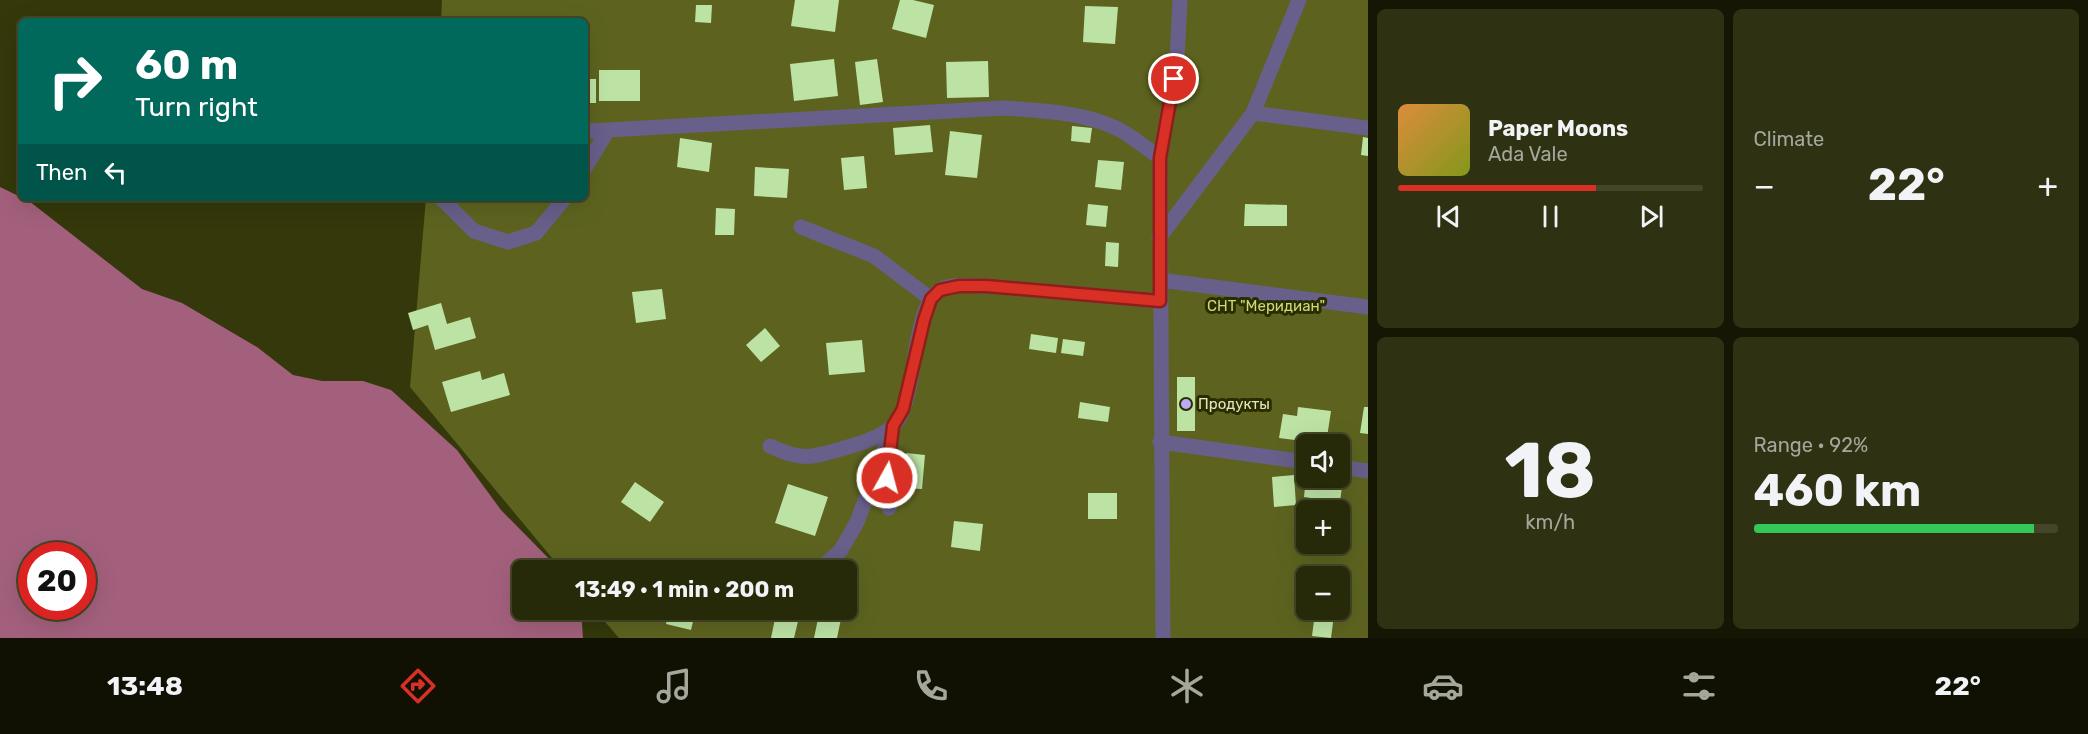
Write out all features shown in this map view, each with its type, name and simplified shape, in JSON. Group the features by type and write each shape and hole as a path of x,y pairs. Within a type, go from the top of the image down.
{"street":[{"path":"1159,238 1253,113 1299,0"},
{"path":"1163,638 1160,158 1177,59 1177,1"},
{"path":"588,131 1004,108 1050,112 1089,119 1118,129 1160,158"},
{"path":"1253,113 1368,128"},
{"path":"588,163 608,130"},
{"path":"444,201 474,231 508,242 536,232 562,201"},
{"path":"801,227 874,255 931,299"},
{"path":"1160,280 1368,308"},
{"path":"830,560 842,550 857,522 893,426 903,409 924,320 931,299 940,290 959,286 986,286 1160,301"},
{"path":"770,446 787,454 810,458 867,441 893,426"},
{"path":"889,508 887,478 893,426"},
{"path":"1160,441 1296,461"},
{"path":"1350,468 1368,471"}],"green space":[{"name":"СНТ \"Меридиан\"","path":"442,0 1368,0 1368,638 619,638 603,620 857,620 857,560 554,560 410,387 426,201 588,201 588,18 441,18"}],"shaded area":[{"path":"0,187 18,196 18,201 29,201 142,289 182,303 257,347 293,375 322,381 363,381 391,390 457,450 501,510 550,560 512,560 512,620 582,620 583,638 0,638"}],"building":[{"path":"795,0 839,0 835,32 791,26"},
{"path":"900,0 913,0 934,5 926,38 892,29"},
{"path":"696,5 712,5 711,23 695,22"},
{"path":"1085,6 1118,7 1115,44 1083,42"},
{"path":"834,59 838,96 794,101 790,64"},
{"path":"877,59 883,102 860,105 855,62"},
{"path":"988,61 989,97 947,98 946,62"},
{"path":"599,70 640,70 640,101 599,101"},
{"path":"588,79 596,79 596,103 588,103"},
{"path":"930,125 933,152 895,155 893,128"},
{"path":"1072,126 1092,128 1090,143 1071,141"},
{"path":"950,131 982,135 977,178 945,175"},
{"path":"1363,137 1368,138 1368,156 1361,155"},
{"path":"680,138 712,143 709,172 677,167"},
{"path":"864,156 867,188 844,190 841,158"},
{"path":"1098,160 1124,162 1121,190 1095,187"},
{"path":"755,167 789,169 787,198 754,196"},
{"path":"1088,204 1108,206 1106,227 1086,225"},
{"path":"1245,204 1287,205 1287,226 1244,226"},
{"path":"716,208 735,209 734,235 715,235"},
{"path":"1106,242 1119,243 1118,267 1105,266"},
{"path":"662,289 666,319 636,323 632,292"},
{"path":"441,303 447,324 470,317 476,338 435,350 428,325 413,330 408,313"},
{"path":"765,328 780,346 761,362 746,345"},
{"path":"1031,334 1058,338 1056,353 1029,349"},
{"path":"1063,339 1085,342 1083,356 1061,353"},
{"path":"862,340 865,372 829,375 826,343"},
{"path":"480,371 482,380 504,373 510,395 451,412 442,382"},
{"name":"Продукты","path":"1177,377 1195,377 1195,431 1177,431"},
{"path":"1080,402 1110,407 1108,422 1078,418"},
{"path":"1298,407 1331,411 1328,434 1296,434 1296,440 1279,438 1283,414 1297,416"},
{"path":"1364,407 1368,407 1368,434 1360,433"},
{"path":"906,453 925,455 922,489 903,488"},
{"path":"1294,475 1296,505 1274,507 1272,477"},
{"path":"635,482 664,502 650,522 621,502"},
{"path":"788,484 828,497 815,536 775,523"},
{"path":"1305,488 1342,488 1340,500 1304,497"},
{"path":"1088,493 1117,493 1117,519 1088,519"},
{"path":"954,521 983,524 980,551 951,547"},
{"path":"667,620 693,620 691,630 666,624"},
{"path":"775,620 798,620 794,638 771,638"},
{"path":"818,620 841,620 837,638 814,638"},
{"path":"1314,620 1333,620 1331,638 1312,636"}],"place":[{"name":"Продукты","path":"1186,404"}],"route":[{"path":"887,478 893,426 903,409 931,299 940,290 959,286 986,286 1160,301 1160,158 1174,79"}]}
